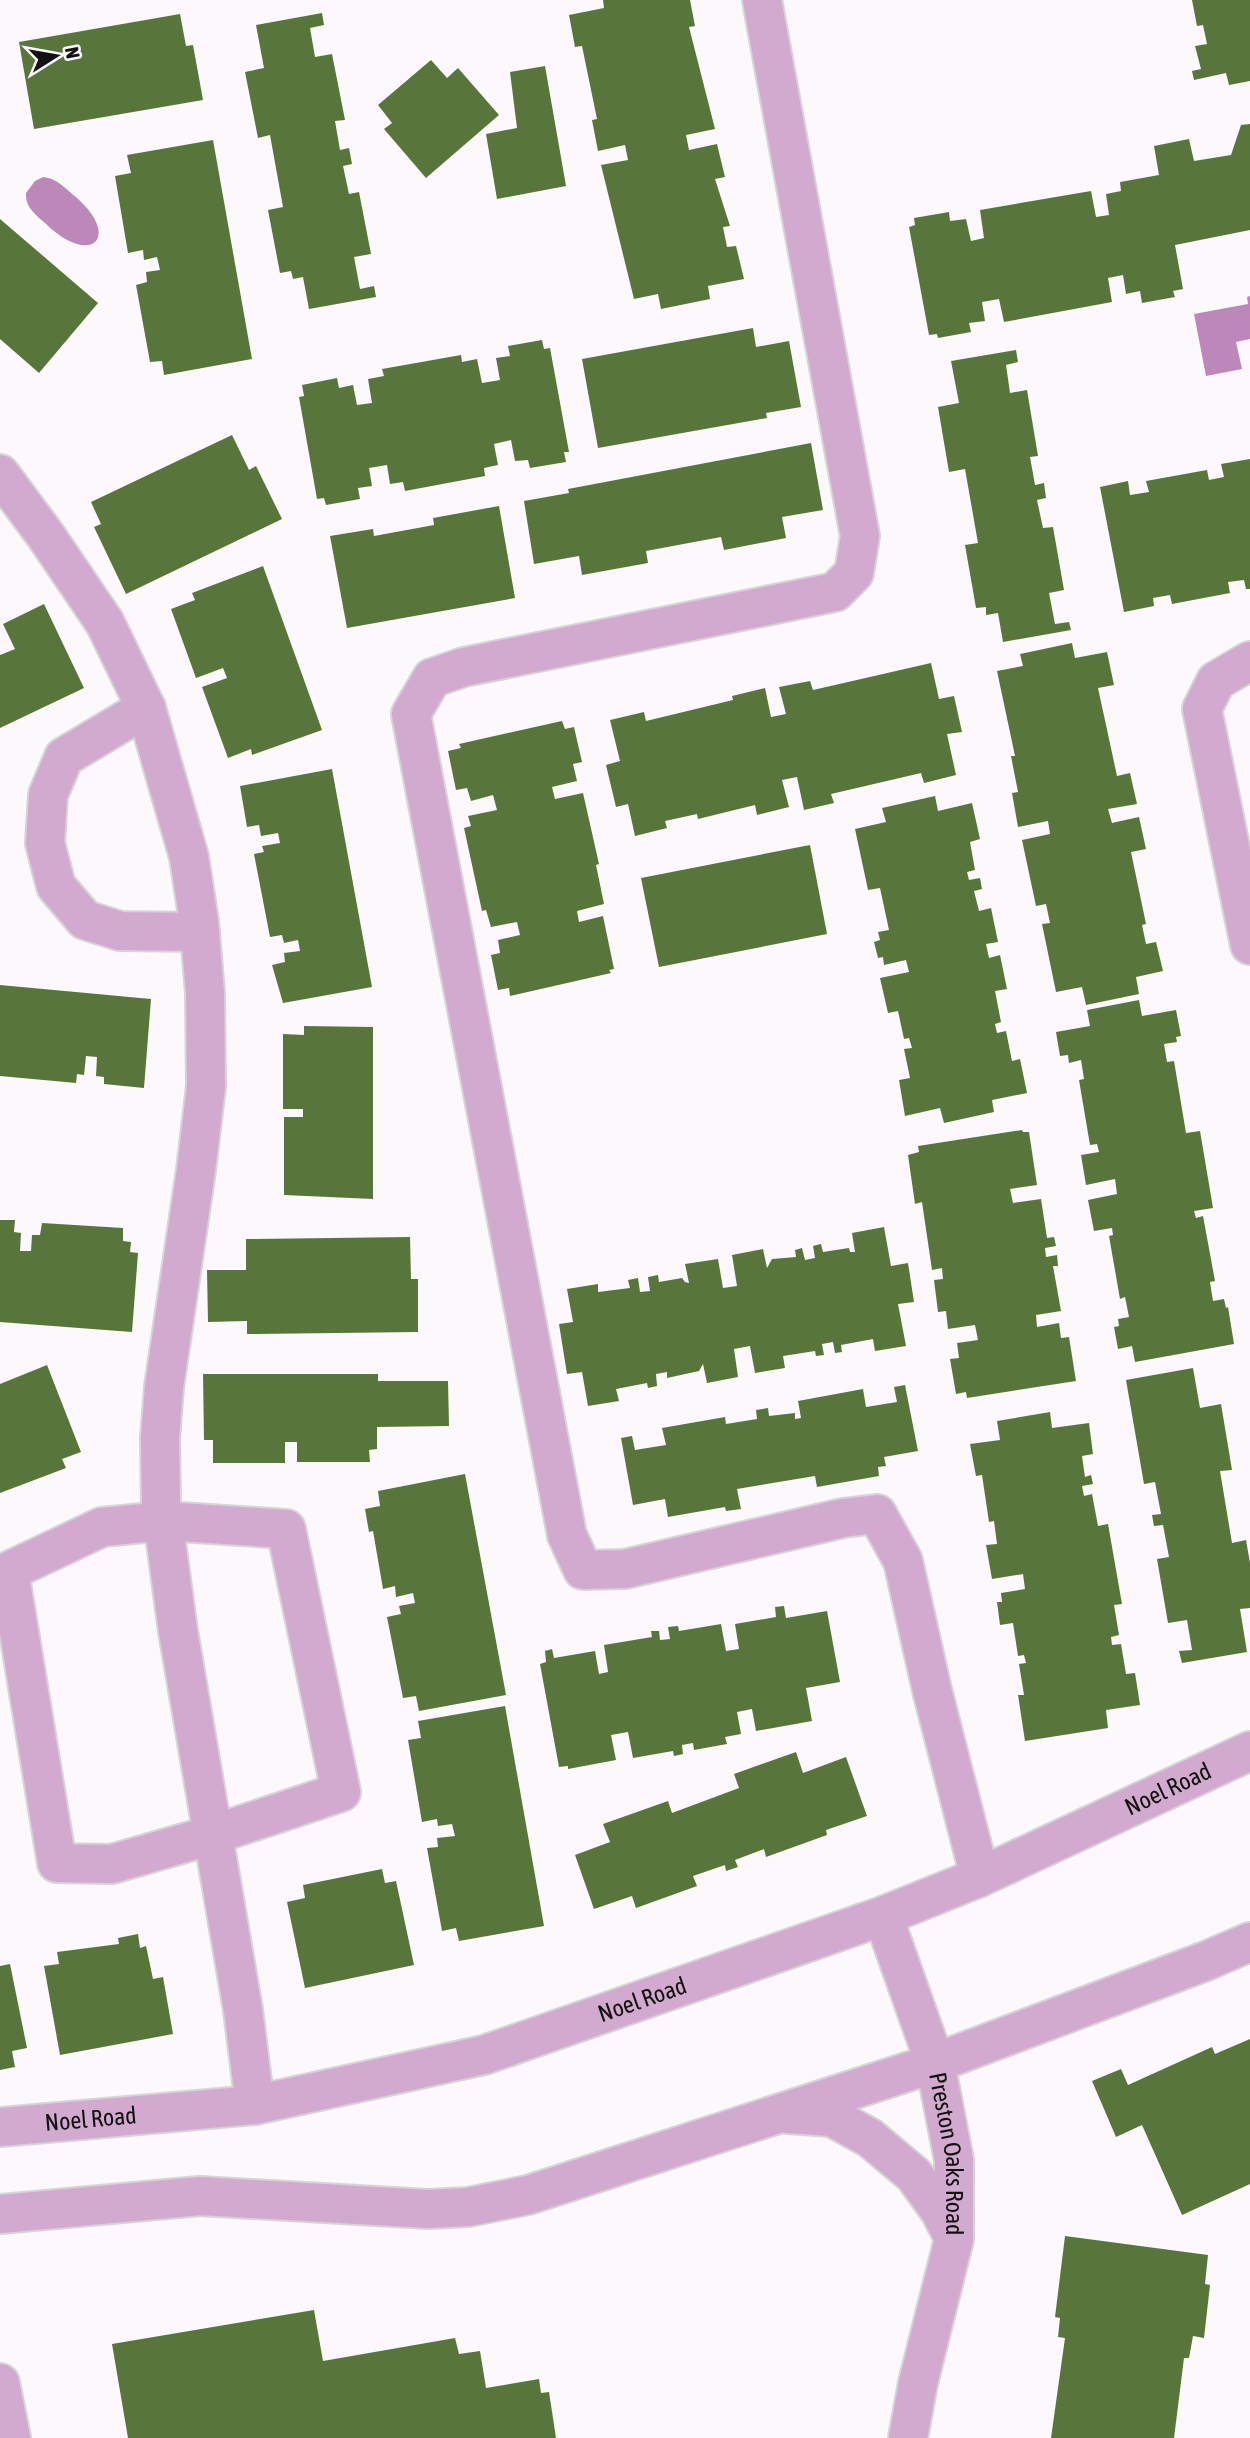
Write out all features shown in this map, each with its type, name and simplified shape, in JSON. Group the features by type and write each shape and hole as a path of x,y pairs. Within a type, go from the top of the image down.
{"street":[{"path":"762,0 860,536 854,573 835,592 464,667 432,678 411,714 567,1535 583,1570 625,1569 843,1518 877,1514 903,1561 980,1877"},
{"path":"0,474 105,623 146,708 189,857 200,932 205,993 206,1086 163,1387 160,1438 164,1521 178,1631 243,2010 256,2105"},
{"path":"1250,662 1216,681 1202,709 1250,945"},
{"path":"146,708 64,757 48,795 45,843 56,886 85,920 120,931 200,932"},
{"path":"164,1521 286,1529 341,1792 212,1836 112,1864 57,1863 9,1571 103,1527 164,1521"},
{"name":"Noel Road","path":"0,2127 256,2105 484,2055 883,1916 980,1877 1250,1751"},
{"name":"Preston Oaks Road","path":"883,1916 935,2063 954,2160 954,2239 918,2383 908,2438"},
{"path":"0,2214 200,2196 428,2208 468,2207 528,2195 935,2063 1250,1942"},
{"path":"779,2113 832,2117 870,2138 914,2175 940,2211 954,2239"},
{"path":"0,2383 11,2438"}],"shaded area":[{"path":"43,177 58,182 87,209 96,222 99,234 96,241 88,245 76,244 62,237 31,210 26,193 35,181"},
{"path":"1250,296 1250,339 1236,342 1242,369 1206,376 1194,314 1248,304 1247,297"}],"building":[{"path":"603,0 690,0 695,26 689,27 715,129 686,135 689,150 717,144 725,177 715,179 730,226 723,227 727,247 736,246 744,279 708,286 710,299 661,309 658,294 634,299 601,165 628,160 625,145 598,151 592,120 597,119 582,46 575,47 569,15 604,8"},
{"path":"1192,0 1250,0 1250,81 1229,85 1226,73 1194,80 1192,71 1201,69 1195,46 1207,44 1203,25 1197,26"},
{"path":"322,13 324,25 310,28 315,57 332,54 345,120 335,121 340,150 349,148 352,164 343,166 349,194 359,192 371,254 354,257 360,289 374,286 376,297 309,309 303,277 293,279 291,271 280,273 268,210 283,207 270,135 258,138 245,72 264,68 256,25"},
{"path":"180,14 186,46 193,45 203,100 34,129 19,42"},
{"path":"431,60 447,78 458,68 499,115 426,178 384,129 392,123 378,105"},
{"path":"545,66 566,186 497,199 486,134 517,128 510,72"},
{"path":"1250,124 1250,230 1175,245 1183,289 1173,291 1175,297 1142,303 1140,291 1126,294 1123,275 1108,278 1112,302 1004,322 999,299 982,302 985,321 969,323 971,332 938,338 937,334 929,335 909,227 915,225 914,218 949,212 950,221 966,219 971,241 984,238 980,210 1091,191 1096,217 1109,215 1106,194 1121,191 1120,182 1159,175 1154,146 1189,139 1194,161 1231,155 1241,125"},
{"path":"213,140 252,359 164,375 162,361 150,362 136,285 147,282 146,272 160,270 157,257 144,260 143,250 128,253 115,176 131,173 127,155"},
{"path":"0,219 98,303 39,373 0,339"},
{"path":"753,328 756,347 789,341 801,407 766,413 767,418 598,448 582,359"},
{"path":"542,340 544,349 550,348 569,452 564,452 566,462 530,468 528,460 515,461 511,440 494,444 498,465 484,468 485,476 405,491 403,482 390,484 387,465 369,468 372,486 358,488 360,499 326,505 324,498 317,499 299,397 304,396 302,385 337,378 339,388 353,385 357,405 372,403 368,379 384,376 382,369 461,355 462,362 477,359 482,383 500,380 496,358 510,356 508,346"},
{"path":"1016,350 1018,362 1006,365 1010,393 1027,390 1038,456 1030,457 1035,485 1044,483 1046,498 1037,500 1043,528 1053,527 1064,590 1049,593 1055,624 1069,622 1071,630 1003,642 998,613 986,615 986,607 976,608 965,545 978,543 965,469 949,472 938,407 959,403 951,361"},
{"path":"232,435 249,470 256,466 282,519 126,594 94,527 101,524 91,502"},
{"path":"811,443 823,510 782,517 786,538 724,550 721,537 646,551 648,563 582,575 579,556 534,564 524,501 569,493 568,489"},
{"path":"1250,459 1250,589 1246,589 1244,580 1228,582 1230,593 1172,604 1170,595 1153,598 1154,606 1124,612 1100,487 1128,481 1130,495 1149,492 1146,481 1207,470 1209,480 1224,477 1221,464"},
{"path":"499,506 515,598 347,628 330,536 373,529 374,536 434,525 433,518"},
{"path":"263,566 322,730 252,755 251,749 228,758 202,687 227,678 223,668 196,678 171,609 195,600 192,593"},
{"path":"44,604 84,688 0,728 0,655 15,649 3,624"},
{"path":"1072,643 1075,658 1107,652 1114,685 1098,688 1117,776 1130,773 1137,804 1108,809 1112,823 1139,817 1146,849 1131,852 1146,924 1142,925 1146,944 1156,942 1163,971 1136,977 1139,994 1086,1005 1082,987 1056,992 1042,924 1050,923 1046,904 1036,906 1022,840 1050,834 1048,821 1018,827 1012,793 1018,792 1011,756 1015,756 997,671 1023,666 1020,654"},
{"path":"931,663 939,699 954,696 962,732 947,734 956,775 924,783 921,773 831,794 834,803 804,810 797,777 782,780 789,807 757,815 755,805 698,819 697,814 665,821 667,828 635,836 628,804 616,807 606,765 620,761 610,720 644,712 646,721 733,700 732,696 765,688 771,717 786,714 779,687 810,681 813,690"},
{"path":"562,721 565,729 574,727 582,762 573,764 577,781 552,787 555,799 583,793 599,864 596,865 604,904 577,911 579,922 603,916 614,969 609,970 611,973 510,996 509,988 498,990 491,955 500,953 498,940 520,935 517,922 491,927 486,910 482,911 464,828 471,826 468,816 497,810 493,795 471,801 467,788 456,790 448,751 461,748 459,744"},
{"path":"332,769 372,987 283,1003 272,965 285,962 284,953 300,951 298,940 284,943 282,935 270,937 254,854 264,852 262,846 280,843 278,833 261,836 259,825 247,827 240,786"},
{"path":"935,796 938,811 972,803 980,839 970,842 975,870 967,872 969,880 980,878 982,889 974,891 979,911 991,908 998,942 986,944 989,958 1000,955 1007,989 995,991 1001,1022 995,1024 997,1033 1006,1031 1012,1061 1020,1059 1027,1093 992,1100 994,1112 944,1123 940,1108 905,1116 899,1080 910,1078 904,1049 912,1048 909,1038 904,1039 898,1011 888,1013 880,978 909,972 906,960 884,965 883,957 878,958 874,942 880,940 878,932 889,930 880,888 868,890 855,829 886,822 882,808"},
{"path":"810,845 827,934 659,967 641,878"},
{"path":"0,985 151,999 144,1088 104,1084 104,1077 96,1076 97,1057 86,1056 84,1075 77,1074 76,1083 0,1076"},
{"path":"1139,1000 1142,1016 1176,1010 1181,1036 1176,1037 1177,1042 1164,1044 1167,1062 1174,1061 1186,1133 1200,1131 1213,1208 1194,1211 1196,1218 1203,1216 1215,1281 1210,1282 1213,1301 1224,1299 1226,1308 1228,1307 1234,1344 1135,1362 1132,1346 1118,1349 1114,1327 1119,1326 1118,1319 1129,1317 1125,1297 1120,1299 1109,1236 1113,1235 1112,1228 1094,1231 1088,1200 1117,1194 1115,1179 1086,1185 1081,1155 1099,1152 1097,1144 1090,1145 1079,1080 1084,1079 1081,1060 1069,1063 1068,1055 1060,1056 1056,1032 1090,1026 1087,1010"},
{"path":"304,1026 373,1027 373,1199 284,1195 284,1117 303,1117 303,1109 283,1109 283,1034 304,1035"},
{"path":"1022,1130 1029,1132 1037,1185 1010,1189 1013,1203 1041,1199 1047,1238 1054,1237 1056,1246 1045,1248 1046,1257 1057,1255 1058,1266 1053,1266 1061,1311 1036,1315 1037,1327 1059,1323 1061,1338 1069,1337 1076,1381 967,1398 966,1392 956,1394 950,1359 959,1358 957,1343 978,1340 975,1325 948,1329 946,1311 938,1312 934,1280 943,1279 942,1268 932,1270 922,1202 915,1204 908,1155 919,1152 918,1146"},
{"path":"0,1220 15,1220 14,1232 21,1233 20,1251 31,1251 32,1235 40,1235 42,1223 123,1228 123,1241 131,1242 130,1252 138,1253 132,1332 0,1322"},
{"path":"884,1227 891,1266 908,1263 914,1302 898,1304 906,1346 875,1351 873,1339 841,1345 842,1352 835,1353 833,1342 822,1344 824,1355 816,1356 815,1351 783,1356 785,1368 755,1373 750,1346 734,1349 738,1377 707,1383 703,1364 699,1371 667,1378 667,1372 656,1374 657,1386 648,1388 647,1383 616,1389 619,1401 588,1406 582,1372 567,1374 559,1324 573,1322 567,1289 598,1284 598,1292 630,1288 628,1280 638,1278 640,1292 650,1291 648,1277 658,1275 659,1282 682,1278 689,1283 685,1264 718,1259 723,1288 737,1286 732,1255 763,1249 767,1268 772,1259 796,1257 795,1250 802,1248 805,1260 815,1258 813,1246 821,1244 823,1252 849,1248 850,1252 855,1252 852,1233"},
{"path":"410,1237 411,1279 418,1279 418,1332 247,1334 247,1321 208,1322 207,1270 246,1270 246,1239"},
{"path":"47,1365 81,1452 62,1459 66,1468 0,1493 0,1384"},
{"path":"1193,1368 1200,1408 1221,1404 1232,1470 1220,1471 1232,1543 1246,1540 1250,1563 1250,1608 1240,1609 1247,1652 1182,1663 1179,1651 1192,1650 1187,1620 1168,1623 1157,1559 1169,1557 1163,1525 1154,1526 1152,1515 1161,1514 1155,1482 1144,1484 1126,1380"},
{"path":"203,1374 378,1374 378,1381 448,1381 449,1426 377,1427 377,1449 369,1450 370,1462 297,1462 297,1442 285,1442 285,1463 213,1463 213,1440 204,1440"},
{"path":"905,1385 918,1451 884,1457 886,1466 878,1467 879,1476 817,1487 815,1476 737,1489 741,1509 726,1511 725,1507 668,1517 665,1499 633,1505 621,1438 632,1436 635,1450 666,1445 662,1428 725,1417 726,1424 757,1419 756,1410 768,1408 769,1416 795,1413 795,1419 801,1418 798,1401 863,1389 866,1407 897,1402 894,1387"},
{"path":"1050,1412 1052,1428 1089,1423 1093,1454 1082,1456 1085,1477 1091,1475 1093,1484 1082,1486 1084,1496 1092,1494 1098,1526 1108,1524 1122,1604 1114,1605 1119,1635 1111,1637 1112,1645 1121,1644 1126,1674 1135,1673 1140,1705 1106,1710 1108,1728 1025,1741 1018,1695 1024,1695 1019,1664 1026,1663 1024,1655 1018,1656 1013,1623 1000,1625 997,1602 1002,1602 1001,1593 1025,1589 1023,1574 992,1579 986,1545 997,1544 994,1521 989,1522 982,1475 976,1476 970,1444 1000,1440 997,1421"},
{"path":"465,1474 506,1695 419,1711 416,1696 403,1698 387,1617 401,1614 399,1606 415,1603 413,1593 396,1597 395,1586 383,1589 373,1531 369,1532 365,1509 380,1506 378,1491"},
{"path":"784,1606 786,1618 827,1611 840,1682 806,1688 812,1721 756,1731 752,1709 737,1712 741,1734 725,1737 727,1744 694,1750 693,1743 682,1745 683,1754 674,1756 673,1751 633,1758 628,1732 611,1735 616,1760 568,1769 568,1766 559,1767 540,1664 546,1662 545,1651 552,1649 554,1658 595,1651 599,1674 608,1672 604,1645 652,1637 651,1631 659,1631 660,1640 670,1639 668,1627 678,1626 679,1631 721,1624 726,1651 739,1649 735,1624 776,1617 775,1607"},
{"path":"505,1706 544,1926 459,1941 456,1928 442,1931 427,1848 438,1847 437,1838 455,1836 452,1824 438,1826 437,1819 422,1822 408,1740 421,1738 418,1721"},
{"path":"796,1752 803,1773 846,1757 867,1816 826,1830 827,1835 766,1857 764,1849 735,1860 738,1867 726,1871 725,1865 693,1876 697,1886 636,1908 632,1896 594,1909 575,1855 610,1842 603,1824 668,1801 672,1813 739,1788 734,1774"},
{"path":"382,1869 385,1883 396,1881 414,1965 305,1988 287,1902 305,1898 303,1885"},
{"path":"138,1934 140,1948 146,1946 153,1979 163,1977 173,2034 60,2055 44,1966 59,1964 57,1952 119,1944 118,1938"},
{"path":"10,1964 27,2048 12,2051 15,2067 0,2070 0,1966"},
{"path":"1250,2039 1250,2184 1182,2215 1142,2125 1116,2137 1092,2081 1121,2069 1128,2085 1212,2047 1215,2054"},
{"path":"1065,2236 1208,2255 1205,2284 1210,2285 1204,2338 1193,2336 1189,2358 1184,2358 1174,2438 1051,2438 1065,2338 1058,2337 1060,2318 1055,2317"},
{"path":"314,2310 323,2361 455,2338 459,2354 480,2351 486,2388 539,2379 541,2393 549,2392 556,2438 128,2438 112,2344"}]}
